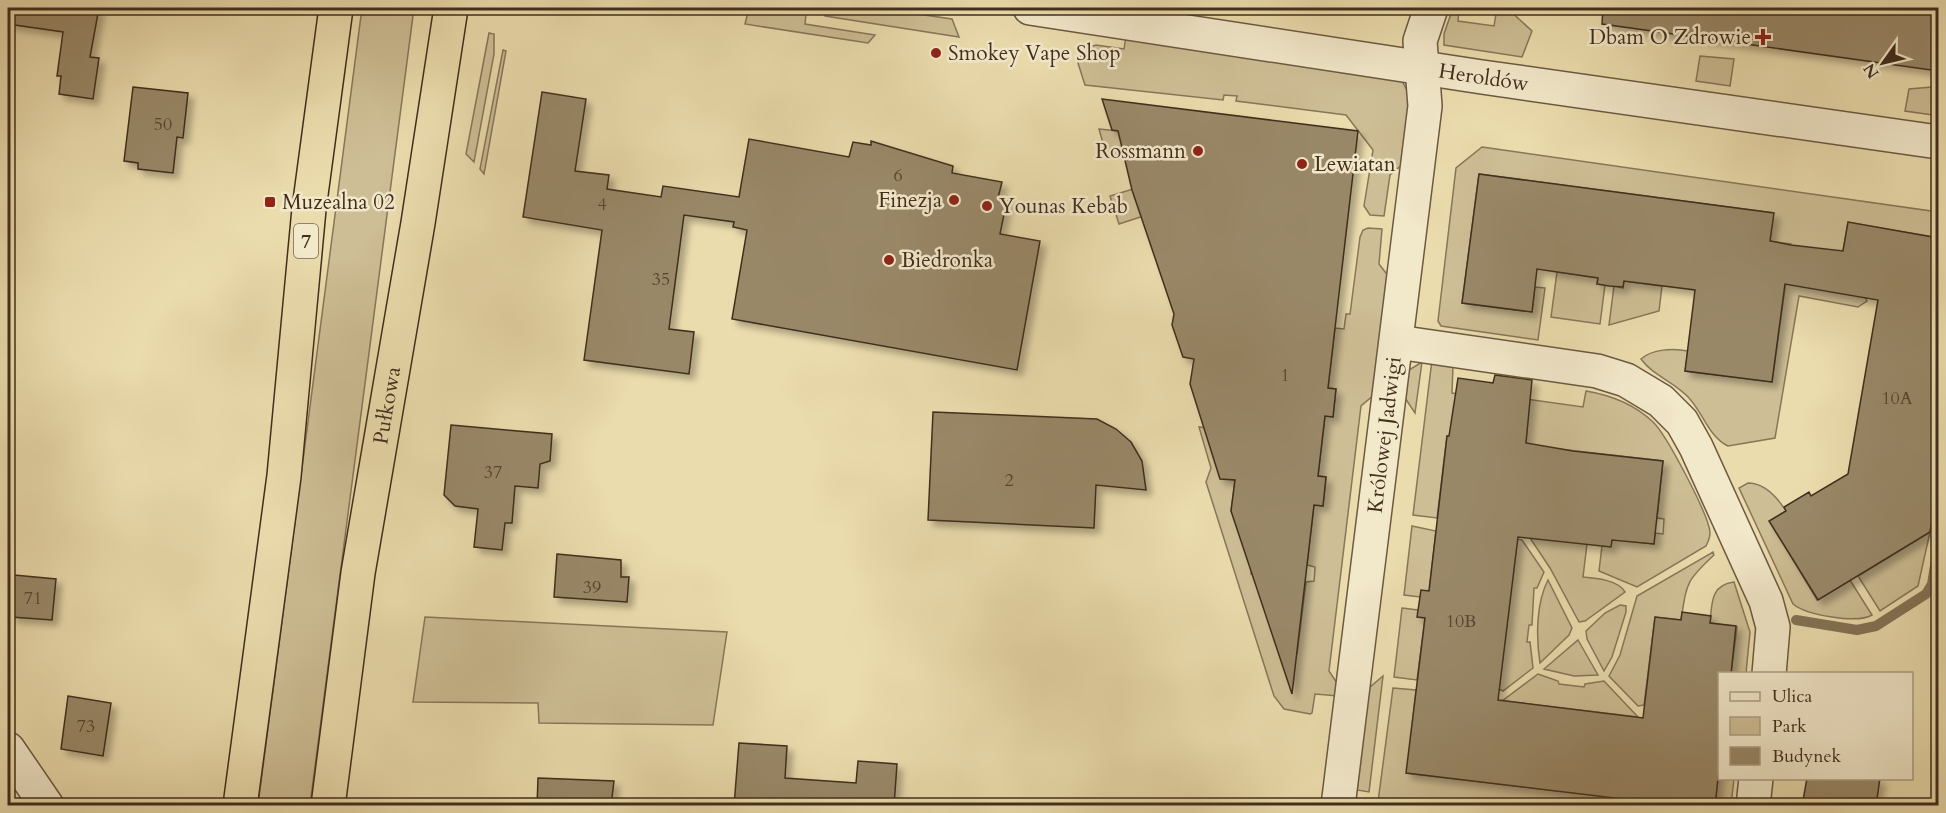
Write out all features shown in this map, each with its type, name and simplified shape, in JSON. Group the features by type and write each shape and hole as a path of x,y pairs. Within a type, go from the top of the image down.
{"highway":[{"name":"7","path":"240,806 284,476 309,209 336,8"},
{"name":"Pułkowa","path":"328,806 358,573 418,224 451,8"}],"street":[{"name":"Heroldów","path":"1030,8 1423,66 1482,77 1938,142"},
{"name":"Królowej Jadwigi","path":"1338,806 1425,106 1420,41 1431,8"},
{"path":"1397,342 1597,371 1626,380 1666,405 1682,422 1696,447 1766,601 1773,627 1769,672"},
{"path":"8,749 47,806"},
{"path":"1753,806 1756,780"}],"green space":[{"path":"362,8 414,8 310,805 258,805"},
{"path":"749,8 797,8 806,14 805,24 875,35 868,43 745,24"},
{"path":"819,8 876,8 952,19 959,37 825,16"},
{"path":"1453,8 1459,8 1458,21 1494,26 1497,8 1507,8 1532,31 1522,57 1444,45 1444,34"},
{"path":"489,33 494,34 494,54 474,162 466,154"},
{"path":"1126,36 1402,81 1410,96 1403,164 1390,175 1384,216 1370,215 1364,206 1373,150 1346,115 1236,101 1237,96 1224,95 1223,100 1085,85 1078,63 1084,49 1096,45 1124,49"},
{"path":"503,50 506,51 484,174 480,169"},
{"path":"1700,56 1734,59 1730,86 1696,81"},
{"path":"1938,88 1938,111 1933,115 1905,111 1909,89"},
{"path":"1099,129 1128,132 1125,159 1107,157"},
{"path":"1482,147 1938,212 1938,238 1848,222 1843,251 1867,301 1858,307 1799,296 1775,438 1728,446 1711,431 1689,398 1641,359 1663,350 1688,351 1685,371 1772,382 1791,244 1770,241 1773,213 1479,174 1462,303 1532,312 1535,287 1545,288 1538,340 1441,326 1438,321 1456,168"},
{"path":"1133,189 1183,203 1119,224 1110,196"},
{"path":"1382,229 1379,264 1389,277 1375,394 1361,406 1329,671 1339,686 1338,696 1315,694 1310,714 1284,709 1274,696 1206,482 1211,468 1199,427 1214,429 1220,478 1235,480 1231,511 1252,555 1251,574 1259,575 1278,651 1297,654 1306,582 1314,581 1315,567 1307,565 1314,505 1323,506 1326,477 1318,476 1325,416 1333,417 1336,389 1328,388 1335,328 1344,329 1346,314 1350,314 1360,237 1363,230"},
{"path":"1557,272 1598,277 1597,284 1605,285 1600,324 1551,317"},
{"path":"1624,281 1662,286 1659,311 1609,325 1614,286 1623,288"},
{"path":"1432,360 1453,365 1452,393 1482,397 1483,393 1583,407 1586,391 1613,398 1638,410 1659,430 1686,476 1708,524 1710,535 1706,546 1637,587 1599,571 1602,546 1612,539 1654,544 1655,533 1663,534 1664,519 1657,518 1663,461 1447,436 1437,518 1413,515"},
{"path":"1422,362 1415,413 1405,398 1408,374 1409,370"},
{"path":"1748,483 1759,485 1770,492 1786,511 1770,521 1817,600 1850,580 1872,615 1855,619 1832,617 1809,612 1793,604 1739,488"},
{"path":"1412,526 1436,531 1429,591 1421,591 1420,597 1404,595"},
{"path":"1524,529 1587,544 1583,577 1612,582 1625,592 1585,621 1579,622 1550,568"},
{"path":"1930,532 1918,586 1880,611 1858,576"},
{"path":"1517,539 1522,540 1544,572 1537,588 1534,588 1532,625 1529,625 1527,642 1530,642 1533,668 1503,691 1499,689"},
{"path":"1713,552 1714,555 1689,583 1681,620 1655,617 1644,705 1638,706 1609,676 1620,655 1637,596"},
{"path":"1548,580 1572,628 1569,635 1540,663 1538,621 1541,599"},
{"path":"1734,582 1750,632 1746,672 1731,672 1737,627 1710,623 1712,602 1716,591"},
{"path":"1620,605 1626,606 1626,612 1612,657 1604,671 1587,639 1586,631 1605,613"},
{"path":"1402,608 1418,610 1425,618 1417,680 1394,677"},
{"path":"425,617 727,632 713,725 539,723 538,703 413,702"},
{"path":"1578,640 1598,675 1574,676 1544,669"},
{"path":"1538,674 1558,681 1559,684 1584,687 1585,684 1604,681 1638,717 1502,701"},
{"path":"1383,676 1369,792 1357,790 1369,688"},
{"path":"1393,688 1416,690 1407,773 1681,805 1402,806 1378,802"},
{"path":"1718,778 1718,780 1734,780 1731,805 1715,805"}],"building":[{"path":"8,8 99,8 90,57 99,58 93,99 59,94 61,76 57,76 63,32 8,24"},
{"path":"1603,8 1938,8 1938,71 1602,24"},
{"path":"133,87 188,93 183,138 177,137 173,173 138,169 138,163 124,161"},
{"name":"Biedronka","path":"542,92 586,99 575,171 609,175 607,189 661,197 663,186 739,197 749,139 849,157 853,142 871,145 871,141 953,166 952,173 1002,182 998,198 1007,200 1000,234 1040,241 1017,370 732,319 747,230 733,227 734,222 684,215 669,329 694,332 689,374 584,360 602,230 523,217"},
{"path":"1102,99 1358,131 1328,388 1336,389 1333,417 1325,416 1318,476 1326,477 1323,506 1314,505 1292,694 1231,511 1235,480 1220,479 1190,384 1194,359 1183,357 1172,325 1174,314 1132,190 1118,131 1112,130"},
{"path":"1479,174 1774,213 1770,241 1791,245 1843,251 1848,222 1938,238 1938,482 1930,532 1818,600 1769,521 1786,511 1784,507 1809,492 1811,496 1848,474 1878,300 1785,284 1772,382 1685,371 1695,290 1624,281 1623,287 1609,286 1597,284 1598,278 1537,269 1532,312 1462,303"},
{"path":"1495,375 1532,380 1526,443 1573,451 1663,461 1654,544 1612,540 1611,547 1518,537 1498,700 1643,718 1655,617 1681,620 1682,612 1711,616 1710,623 1736,626 1731,672 1718,672 1718,778 1715,806 1681,806 1406,773 1425,618 1417,617 1421,590 1429,591 1447,436 1449,436 1458,378 1493,383"},
{"path":"933,412 1097,419 1116,429 1131,442 1142,461 1146,490 1096,485 1094,528 928,520"},
{"path":"451,425 552,434 550,461 540,464 538,488 515,486 512,523 505,523 502,550 474,547 478,509 455,506 444,495"},
{"path":"557,554 621,560 621,577 629,577 627,602 554,597"},
{"path":"14,575 56,579 52,620 11,617"},
{"path":"68,696 111,703 103,756 61,749"},
{"path":"739,743 787,746 785,778 856,783 858,761 897,764 894,806 734,806"},
{"path":"538,778 614,781 611,806 537,806"},
{"path":"1807,780 1880,780 1876,806 1802,806"}],"waterway":[{"path":"1796,620 1857,630 1876,626 1926,594 1932,584 1938,547"}],"place":[{"name":"Dbam O Zdrowie","path":"1763,37"},
{"name":"Smokey Vape Shop","path":"936,53"},
{"name":"Rossmann","path":"1198,151"},
{"name":"Lewiatan","path":"1302,164"},
{"name":"Finezja","path":"954,200"},
{"name":"Muzealna 02","path":"270,202"},
{"name":"Younas Kebab","path":"987,206"},
{"name":"Biedronka","path":"889,260"}]}
